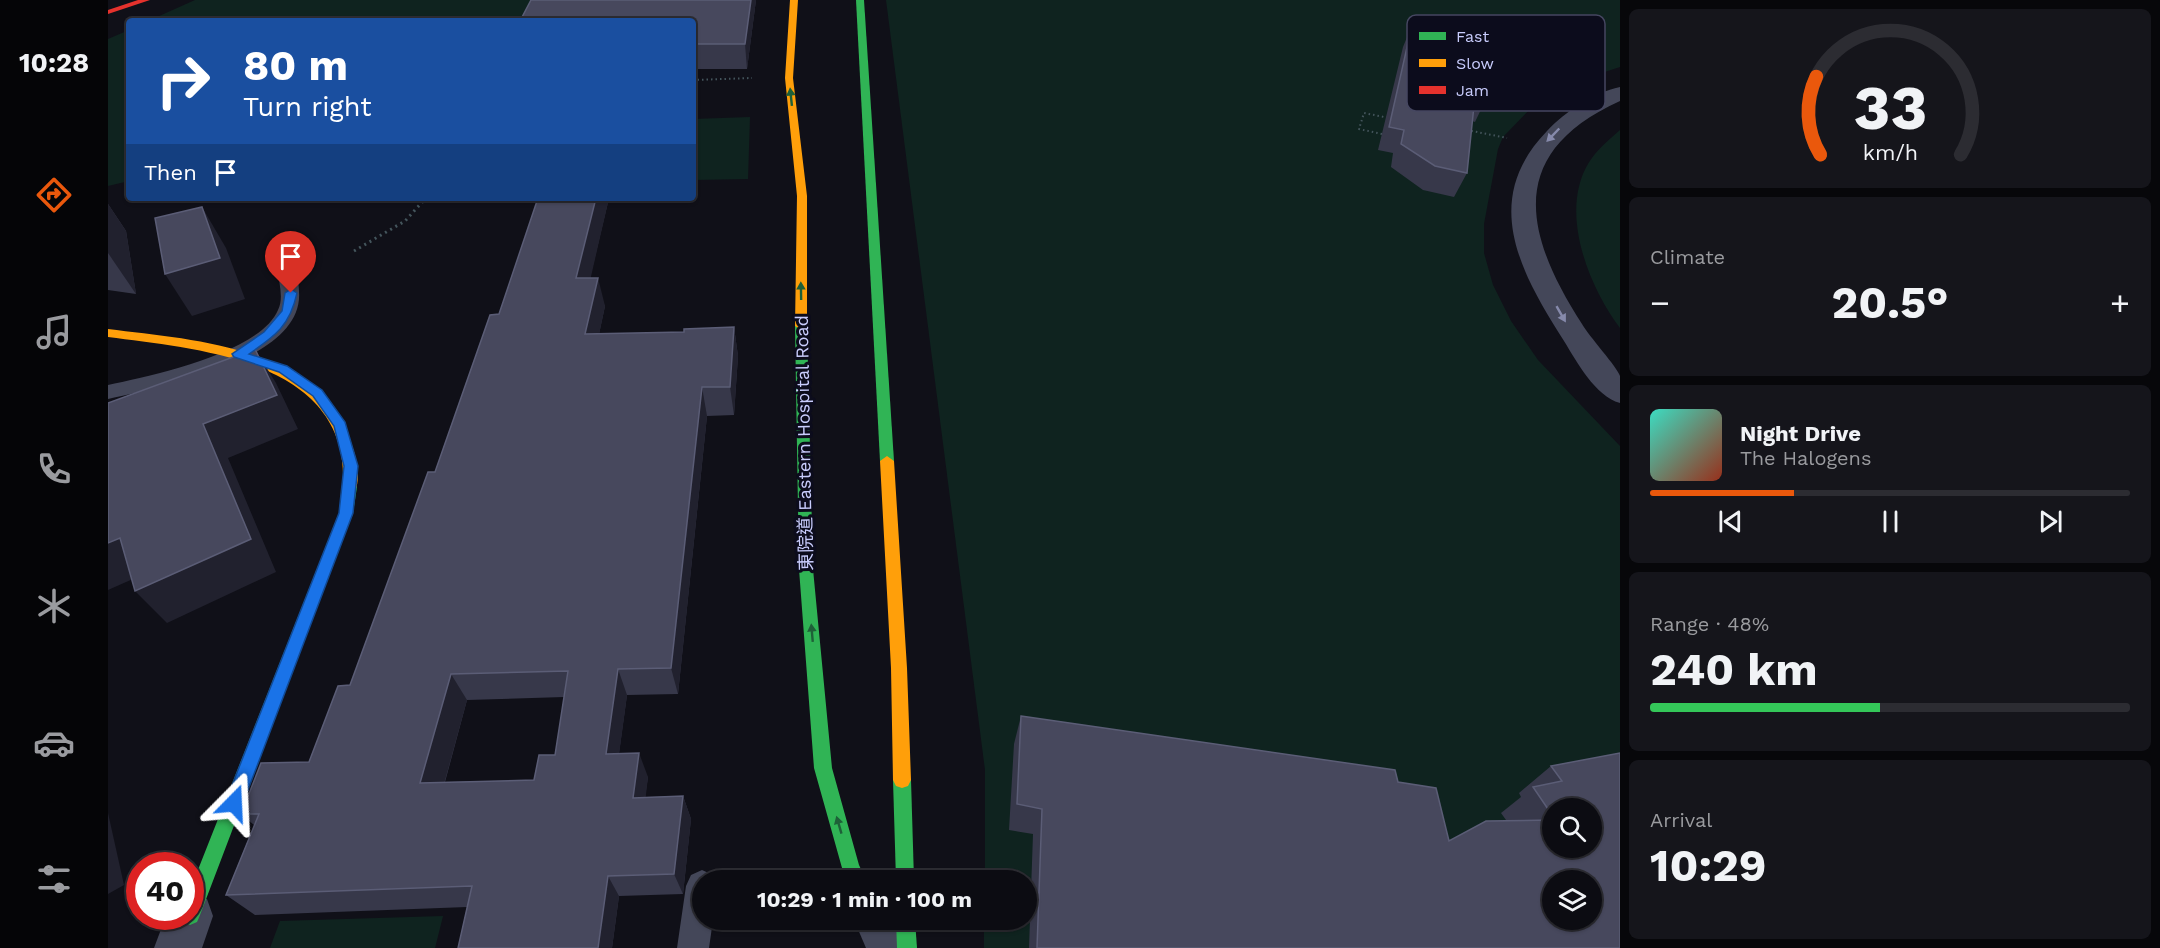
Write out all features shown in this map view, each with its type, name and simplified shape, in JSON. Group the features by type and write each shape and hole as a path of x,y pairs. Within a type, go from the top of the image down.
{"street":[{"path":"108,12 146,0"},
{"name":"東院道 Eastern Hospital Road","path":"794,0 789,78 802,196 800,259 806,569 823,768 852,870"},
{"path":"860,0 898,656 905,870"},
{"path":"1605,100 1620,93"},
{"path":"1584,111 1547,141 1534,161 1522,204 1524,230 1544,283 1563,317 1586,351 1620,393"},
{"path":"108,333 238,354 283,369 318,393 341,425 351,466 346,513 204,880"},
{"path":"178,948 185,930"},
{"path":"882,930 891,948"},
{"path":"906,930 907,948"}],"lane":[{"path":"108,392 136,386 238,354 269,335 287,312 291,293 286,269"},
{"path":"693,948 696,930"}],"path":[{"path":"696,80 789,78"},
{"path":"1382,134 1359,129 1364,113 1398,120"},
{"path":"1465,130 1513,140"},
{"path":"354,251 405,221 423,201"}],"green space":[{"path":"195,0 540,0 531,18 155,18"},
{"path":"886,0 1620,0 1620,67 1605,72 1605,15 1407,15 1407,111 1528,111 1503,137 1498,149 1484,224 1484,253 1493,285 1511,321 1538,360 1620,446 1620,948 984,948 984,930 1037,930 1037,870 985,870 985,770"},
{"path":"126,31 126,182 108,186 108,39"},
{"path":"750,117 748,179 696,180 696,119"},
{"path":"1620,130 1620,328 1598,292 1589,271 1577,227 1576,205 1580,183 1588,164"},
{"path":"443,916 435,948 270,948 280,921"}],"building":[{"path":"531,0 751,0 745,44 696,44 696,18 522,18"},
{"path":"1407,47 1407,111 1473,111 1467,173 1435,166 1401,144 1404,130 1389,127"},
{"path":"537,201 595,201 576,278 598,278 585,334 684,332 684,329 734,327 730,387 702,387 671,668 618,669 606,754 639,753 633,798 683,796 674,874 608,876 598,948 458,948 472,886 226,895 259,814 241,814 261,763 309,762 338,686 350,685 428,472 435,472 490,315 499,314","holes":["568,671 555,755 539,755 534,780 420,783 451,674"]},
{"path":"202,207 220,258 165,274 155,218"},
{"path":"255,349 277,395 203,424 251,539 135,591 120,538 108,543 108,403"},
{"path":"1021,716 1395,770 1398,782 1436,788 1449,841 1486,821 1542,820 1542,858 1602,858 1602,798 1542,798 1542,800 1533,787 1562,781 1551,766 1620,753 1620,948 1037,948 1042,809 1017,804"}],"traffic: fast":[{"path":"860,0 887,461"},
{"path":"801,326 806,569 823,768 852,870"},
{"path":"204,879 346,513 350,487"},
{"path":"902,780 905,870"},
{"path":"906,930 907,948"}],"traffic: slow":[{"path":"794,0 789,78 802,196 801,326"},
{"path":"108,333 172,341 239,355 270,366 299,381 322,402 339,429 349,457 350,487"},
{"path":"887,461 899,668 902,780"}],"traffic: jam":[{"path":"108,12 146,0"}],"route":[{"path":"234,803 346,513 351,466 341,425 318,393 283,369 238,354 269,335 287,312 291,293"}]}
